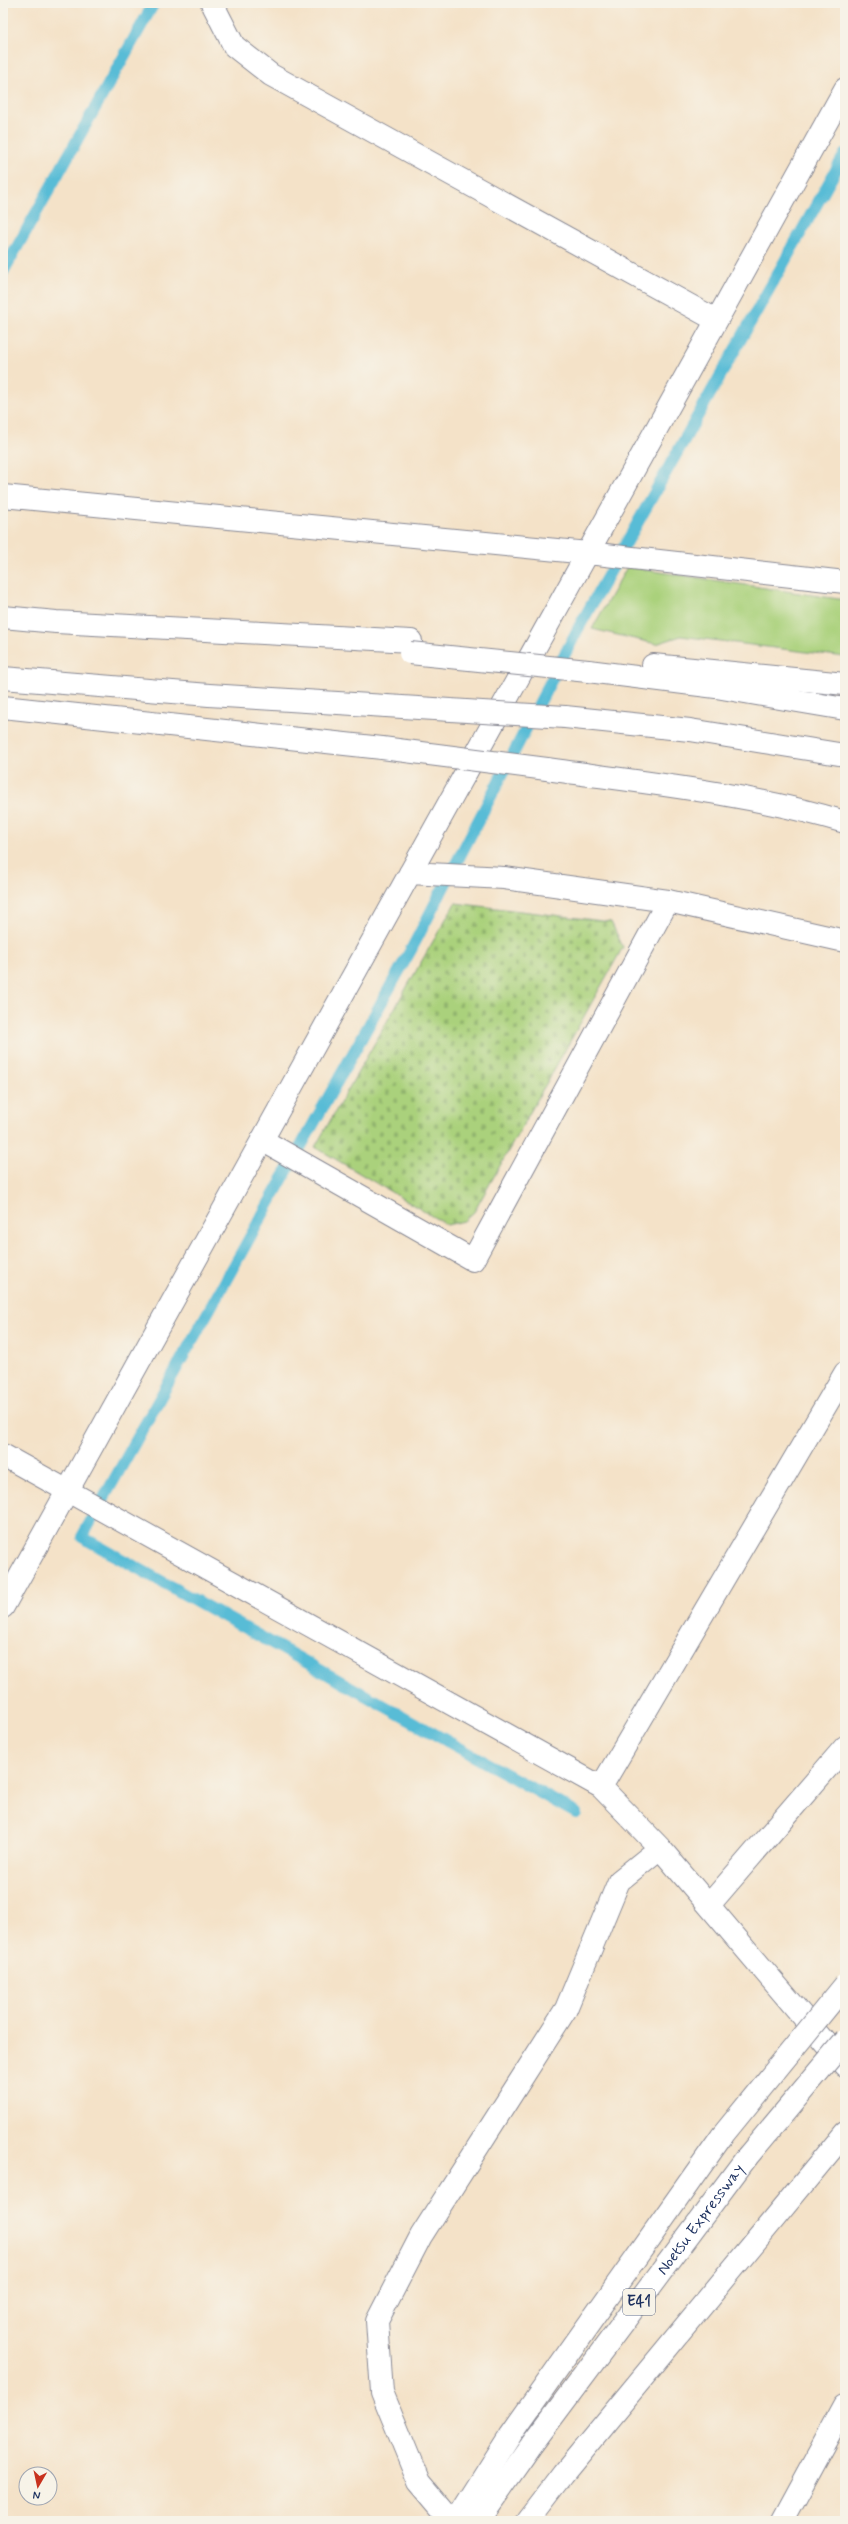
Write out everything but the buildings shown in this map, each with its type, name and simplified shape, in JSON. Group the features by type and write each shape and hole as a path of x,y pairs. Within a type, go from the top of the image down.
{"main road":[{"path":"212,3 234,46 272,75 716,320"},
{"path":"3,1607 845,89"},
{"path":"3,496 588,553 845,582"},
{"path":"3,617 56,622 221,631 410,647 588,665 845,684"},
{"path":"588,665 845,709"},
{"path":"3,678 209,695 565,717 690,730 845,755"},
{"path":"3,707 382,748 547,768 689,789 809,811 845,822"},
{"path":"410,873 504,878 668,901 845,941"},
{"path":"262,1140 473,1260 668,901"},
{"path":"601,1787 845,1372"},
{"path":"3,1455 601,1787 660,1848 845,2066"},
{"path":"709,1905 845,1748"},
{"path":"452,2521 419,2482 382,2392 377,2321 421,2236 566,2009 619,1881 660,1848"},
{"path":"456,2521 511,2434 722,2136 845,1985"},
{"name":"Noetsu Expressway","path":"478,2521 530,2447 747,2157 845,2040"},
{"path":"527,2521 563,2474 791,2196 845,2133"},
{"path":"782,2521 845,2406"}],"green space":[{"path":"627,567 845,600 845,657 681,636 656,644 592,629"},
{"path":"455,903 611,922 623,947 474,1212 464,1221 447,1225 315,1147"}],"waterway":[{"path":"3,272 154,3"},
{"path":"576,1813 82,1537 412,948 579,627 845,154"}]}
